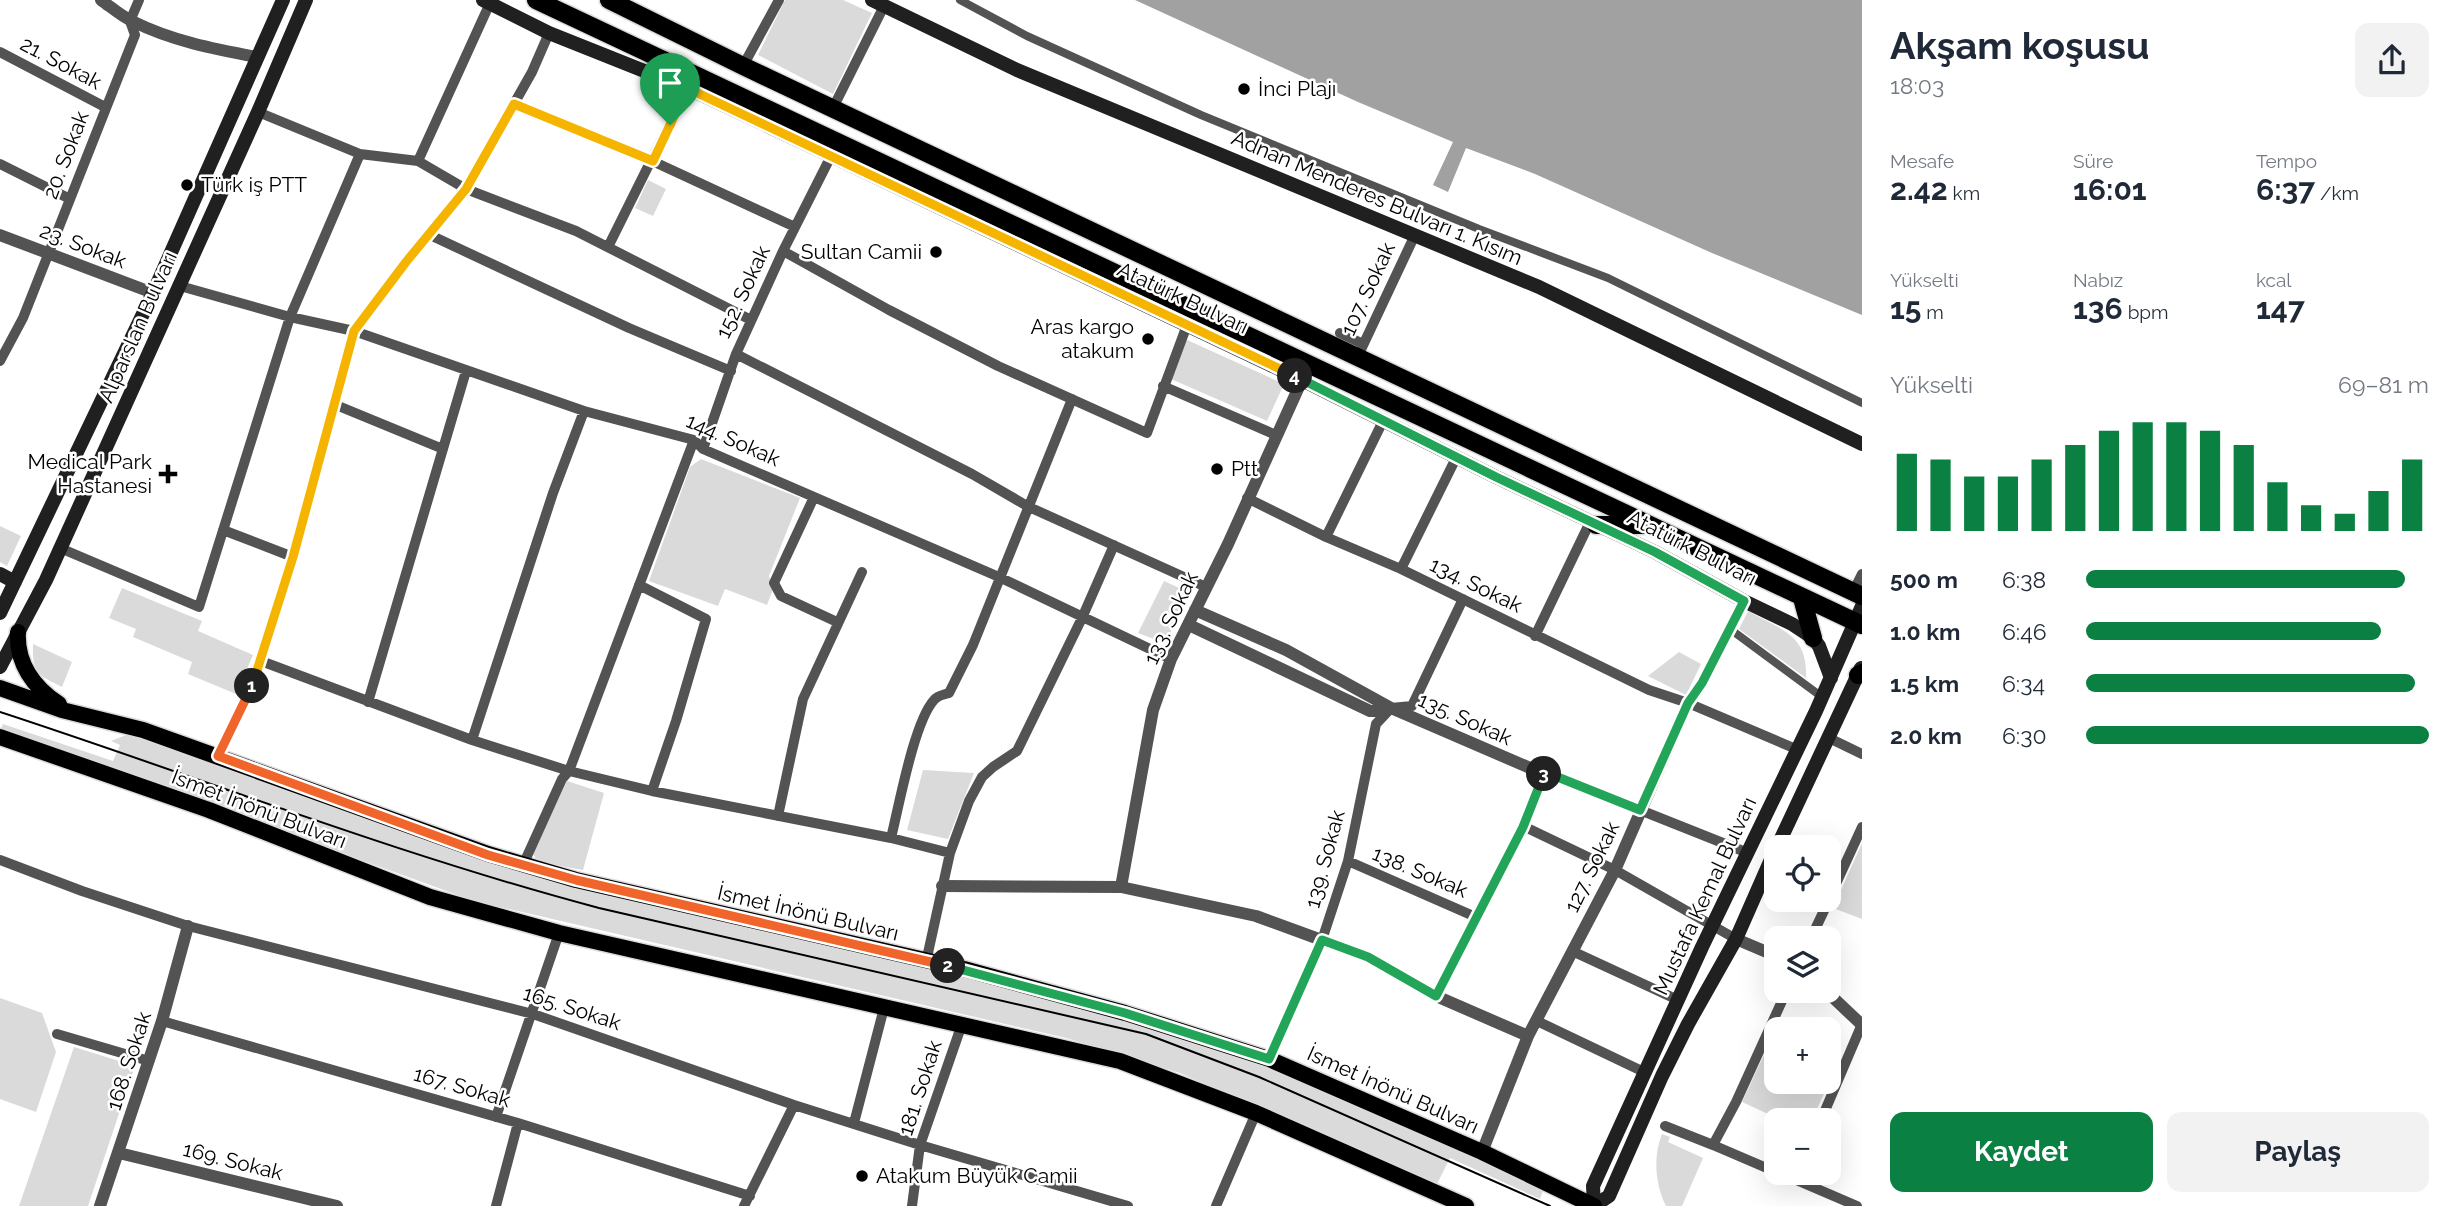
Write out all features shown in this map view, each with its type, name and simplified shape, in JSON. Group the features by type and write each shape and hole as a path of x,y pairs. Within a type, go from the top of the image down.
{"highway":[{"name":"Atatürk Bulvarı","path":"536,0 1802,598 1857,610"},
{"name":"Atatürk Bulvarı","path":"609,0 743,66 1360,351 1857,610"},
{"path":"1593,524 1650,525"},
{"path":"1802,598 1813,638"}],"main road":[{"name":"Alparslan Bulvarı","path":"0,613 153,293 283,0"},
{"name":"Alparslan Bulvarı","path":"0,667 60,548 180,286 306,0"},
{"name":"Atatürk Bulvarı","path":"486,2 550,33 687,88 1302,380 1655,552 1792,624 1813,638"},
{"name":"Adnan Menderes Bulvarı 1. Kısım","path":"878,3 1017,70 1539,288 1862,444"},
{"path":"153,293 180,286"},
{"path":"0,574 16,582"},
{"name":"Mustafa Kemal Bulvarı","path":"1594,1206 1594,1186 1644,1072 1831,678 1857,610"},
{"path":"18,632 19,656 26,671 51,699 73,712"},
{"path":"1813,638 1819,646 1831,678"},
{"name":"Mustafa Kemal Bulvarı","path":"1783,835 1860,675"},
{"name":"İsmet İnönü Bulvarı","path":"0,688 73,712 143,730 488,855 576,880 964,969 1125,1013 1269,1059 1482,1152 1594,1206"},
{"name":"İsmet İnönü Bulvarı","path":"0,737 209,810 430,897 559,933 1119,1061 1256,1113 1460,1205"},
{"name":"Mustafa Kemal Bulvarı","path":"1594,1206 1609,1196 1688,1024 1736,939 1764,877"}],"street":[{"path":"101,0 130,21 194,45 257,57"},
{"name":"20. Sokak","path":"0,361 23,318 135,35 130,21 139,0"},
{"path":"743,66 779,0"},
{"path":"960,0 1048,46 1201,115 1479,229 1608,278 1862,403"},
{"path":"418,161 486,2"},
{"path":"837,100 878,3"},
{"path":"218,756 261,661 293,557 354,331 466,189 550,33"},
{"name":"21. Sokak","path":"0,52 105,107"},
{"path":"608,247 687,88"},
{"path":"514,104 653,161 795,228"},
{"path":"258,112 360,154 418,161 466,189 576,231 751,320"},
{"path":"60,548 199,607 290,317 360,154"},
{"name":"152. Sokak","path":"703,449 736,354 783,251 831,156"},
{"path":"0,164 70,199"},
{"name":"23. Sokak","path":"0,235 153,293"},
{"path":"430,235 629,328 731,371"},
{"name":"107. Sokak","path":"1360,351 1414,237"},
{"path":"783,251 986,360 1147,433 1186,325"},
{"name":"144. Sokak","path":"180,286 290,317 354,331 584,411 694,440 703,449 999,578 1171,659"},
{"path":"1340,333 1360,351"},
{"path":"736,354 972,474 1029,507 1206,587"},
{"path":"368,702 466,371"},
{"name":"133. Sokak","path":"1121,887 1153,710 1171,659 1302,380"},
{"path":"1163,386 1276,435"},
{"path":"891,838 912,749 929,706 936,696 949,693 973,645 1072,399"},
{"path":"335,405 443,449"},
{"path":"472,740 553,493 584,411"},
{"path":"1326,537 1383,421"},
{"path":"523,865 562,779 569,771 694,440"},
{"path":"1401,569 1457,456"},
{"path":"814,497 774,583 781,596 837,622"},
{"name":"134. Sokak","path":"1247,498 1326,537 1401,569 1649,690 1688,703 1796,749"},
{"path":"1535,636 1593,524"},
{"path":"223,530 293,557"},
{"path":"926,962 950,853 975,787 993,767 1017,751 1082,618 1114,545"},
{"path":"778,816 803,699 862,572"},
{"path":"1857,610 1862,574"},
{"path":"639,585 706,619 652,791"},
{"path":"1391,708 1412,706 1463,599"},
{"name":"127. Sokak","path":"1482,1152 1528,1036 1615,870 1688,703 1702,683 1744,601"},
{"name":"135. Sokak","path":"1195,610 1286,650 1391,708 1544,774 1640,810"},
{"name":"135. Sokak","path":"1189,625 1370,711 1391,708"},
{"path":"1730,629 1822,697"},
{"path":"261,661 472,740 569,771 652,791 891,838 950,853"},
{"name":"139. Sokak","path":"1269,1059 1322,940 1348,861 1376,724 1391,708"},
{"path":"1829,738 1862,754"},
{"path":"1436,996 1523,827 1544,774"},
{"path":"1640,810 1748,853"},
{"path":"1523,827 1615,870 1736,939 1764,951"},
{"path":"1841,873 1862,827"},
{"name":"165. Sokak","path":"0,860 188,926 533,1014 794,1105 1128,1206"},
{"name":"138. Sokak","path":"1348,861 1478,918"},
{"path":"942,886 1121,887 1256,916 1368,957 1436,996 1528,1036"},
{"name":"168. Sokak","path":"100,1206 162,1021 188,926"},
{"path":"496,1117 559,933"},
{"path":"1572,951 1678,1000"},
{"path":"1713,1145 1736,1102 1781,1003"},
{"path":"1826,1108 1862,1024 1839,1003"},
{"path":"854,1123 884,1008"},
{"name":"167. Sokak","path":"162,1021 518,1123 747,1201"},
{"path":"1537,1021 1644,1072"},
{"name":"181. Sokak","path":"912,1206 920,1145 962,1024"},
{"path":"57,1034 149,1061"},
{"path":"747,1201 794,1105"},
{"path":"1216,1206 1256,1113"},
{"path":"496,1206 518,1123"},
{"path":"1665,1126 1764,1167"},
{"name":"169. Sokak","path":"119,1153 337,1206"},
{"path":"1815,1185 1857,1206"}],"shaded area":[{"path":"785,0 843,0 872,13 833,94 758,55"},
{"path":"1135,0 1862,0 1862,315 1712,253 1535,174 1466,148 1448,192 1433,185 1453,142 1358,102"},
{"path":"648,180 666,189 653,216 635,208"},
{"path":"1185,339 1284,384 1267,421 1171,379"},
{"path":"701,459 800,498 769,576 773,589 767,605 725,589 718,606 649,581 690,467"},
{"path":"0,526 21,536 7,566 0,562"},
{"path":"1164,581 1188,592 1168,638 1159,641 1138,633"},
{"path":"122,588 202,621 198,631 253,655 236,694 188,674 192,662 133,637 136,629 109,618"},
{"path":"1748,611 1781,629 1797,642 1805,663 1806,678 1739,629"},
{"path":"33,644 72,662 62,687 38,672"},
{"path":"1679,652 1701,664 1686,695 1648,676"},
{"path":"3,724 113,761 120,745 111,741 131,733 495,863 1120,1010 1243,1050 1545,1185 1540,1199 1450,1158 1436,1186 1180,1073 1066,1038 474,901 1,729"},
{"path":"923,770 974,773 948,839 907,830"},
{"path":"567,781 604,793 583,870 538,862 533,854"},
{"path":"1862,843 1862,919 1841,911 1841,890"},
{"path":"0,998 42,1013 56,1052 36,1112 0,1099"},
{"path":"74,1047 135,1066 88,1206 19,1206"},
{"path":"1764,1055 1764,1094 1824,1094 1817,1108 1764,1108 1764,1112 1742,1102"},
{"path":"1662,1134 1670,1137 1668,1142 1703,1158 1682,1206 1666,1206 1659,1189 1656,1161"}],"tram line":[{"path":"0,712 372,839 523,887 599,908 1146,1034 1259,1077 1550,1206"}],"place":[{"name":"İnci Plajı","path":"1244,89"},
{"name":"Türk iş PTT","path":"187,185"},
{"name":"Sultan Camii","path":"936,252"},
{"name":"Aras kargo atakum","path":"1148,339"},
{"name":"Ptt","path":"1217,469"},
{"name":"Medical Park Hastanesi","path":"168,474"},
{"name":"Atakum Büyük Camii","path":"862,1176"}],"route":[{"path":"687,88 1302,380 1496,477 1655,552 1744,601 1702,683 1688,703 1640,810 1544,774 1523,827 1436,996 1368,957 1322,940 1269,1059 1125,1013 964,969 576,880 488,855 218,756 261,661 293,557 354,331 466,189 514,104 653,161 670,125 687,88"}]}
